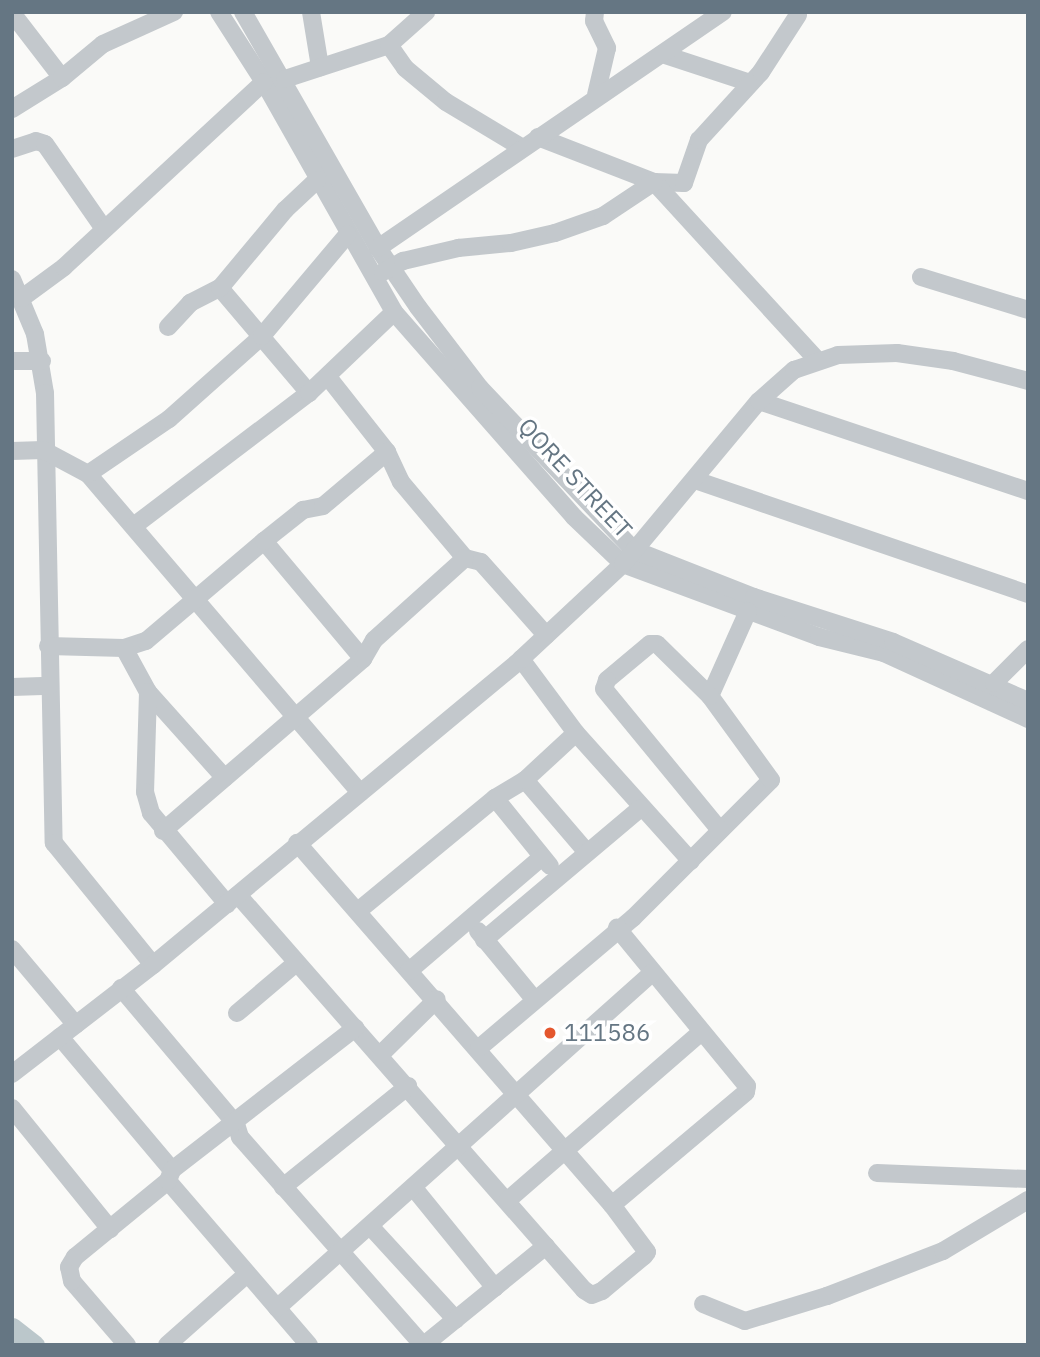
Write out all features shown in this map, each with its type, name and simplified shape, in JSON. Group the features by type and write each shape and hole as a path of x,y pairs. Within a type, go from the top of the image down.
{"street":[{"path":"12,110 62,78 137,18 174,12"},
{"name":"QORE STREET","path":"219,12 264,82 335,212 394,312 574,517 628,557 748,611 897,658 1028,719"},
{"name":"QORE STREET","path":"243,12 285,79 378,248 480,388 628,557 893,642 993,683 1028,701"},
{"path":"311,12 320,67"},
{"path":"285,79 389,45 426,12"},
{"path":"595,12 594,21 607,48 596,95"},
{"path":"378,248 596,95 723,12"},
{"path":"12,13 62,78"},
{"path":"538,137 654,182 684,183 699,140 750,83 798,15"},
{"path":"389,45 405,68 446,102 521,147"},
{"path":"662,54 750,83"},
{"path":"22,298 64,267 264,82"},
{"path":"12,149 36,141 45,144 104,229"},
{"path":"168,327 190,303 220,289 285,210 317,180"},
{"path":"375,276 392,267 458,248 511,243 555,233 603,216 654,182"},
{"path":"654,182 816,359"},
{"path":"335,212 352,202"},
{"path":"88,474 169,419 262,336 348,234"},
{"path":"920,277 1028,310"},
{"path":"12,279 22,298 42,361 54,843 153,965"},
{"path":"220,289 309,393"},
{"path":"135,525 309,393 394,312"},
{"path":"12,1074 153,965 521,659 628,557 759,401 794,370 816,359 897,353 953,361 1028,381"},
{"path":"12,361 42,361"},
{"path":"328,377 387,452 401,482 465,558 481,562 546,635"},
{"path":"759,401 1028,491"},
{"path":"12,451 43,450 88,474 135,525 360,793"},
{"path":"48,646 124,648 146,641 168,626 196,598 303,510 323,506 387,452"},
{"path":"695,480 1028,594"},
{"path":"264,541 363,659"},
{"path":"163,831 363,659 374,640 465,558"},
{"path":"710,696 748,611"},
{"path":"479,1048 691,861 771,780 710,696 657,644 644,648 604,689 720,830"},
{"path":"124,648 148,692 225,778"},
{"path":"993,683 1028,649"},
{"path":"521,659 576,733 691,861"},
{"path":"12,687 50,686"},
{"path":"148,692 145,792 163,831 381,1054 584,1290 592,1295 602,1291 647,1252 612,1205 479,1048 297,843"},
{"path":"358,911 495,798 525,780 576,733"},
{"path":"525,780 586,850"},
{"path":"495,798 557,874"},
{"path":"484,940 557,874 641,807"},
{"path":"409,971 542,857"},
{"path":"469,920 534,999"},
{"path":"612,1205 746,1092 741,1077 700,1032 617,928"},
{"path":"12,949 76,1025"},
{"path":"237,1013 295,964"},
{"path":"277,1308 519,1095 652,973"},
{"path":"121,988 236,1124 240,1137 424,1345 546,1246"},
{"path":"381,1054 437,999"},
{"path":"127,1345 90,1307 69,1267 170,1176 355,1028"},
{"path":"508,1200 700,1032"},
{"path":"60,1037 247,1274 309,1345"},
{"path":"284,1187 408,1086"},
{"path":"12,1108 110,1229"},
{"path":"877,1173 1028,1179"},
{"path":"413,1187 495,1288"},
{"path":"703,1304 745,1321 827,1296 943,1251 1028,1200"},
{"path":"370,1226 456,1320"},
{"path":"167,1345 247,1274"}],"waterway":[{"path":"12,1328 34,1345"}],"place":[{"name":"111586","path":"550,1033"}]}
